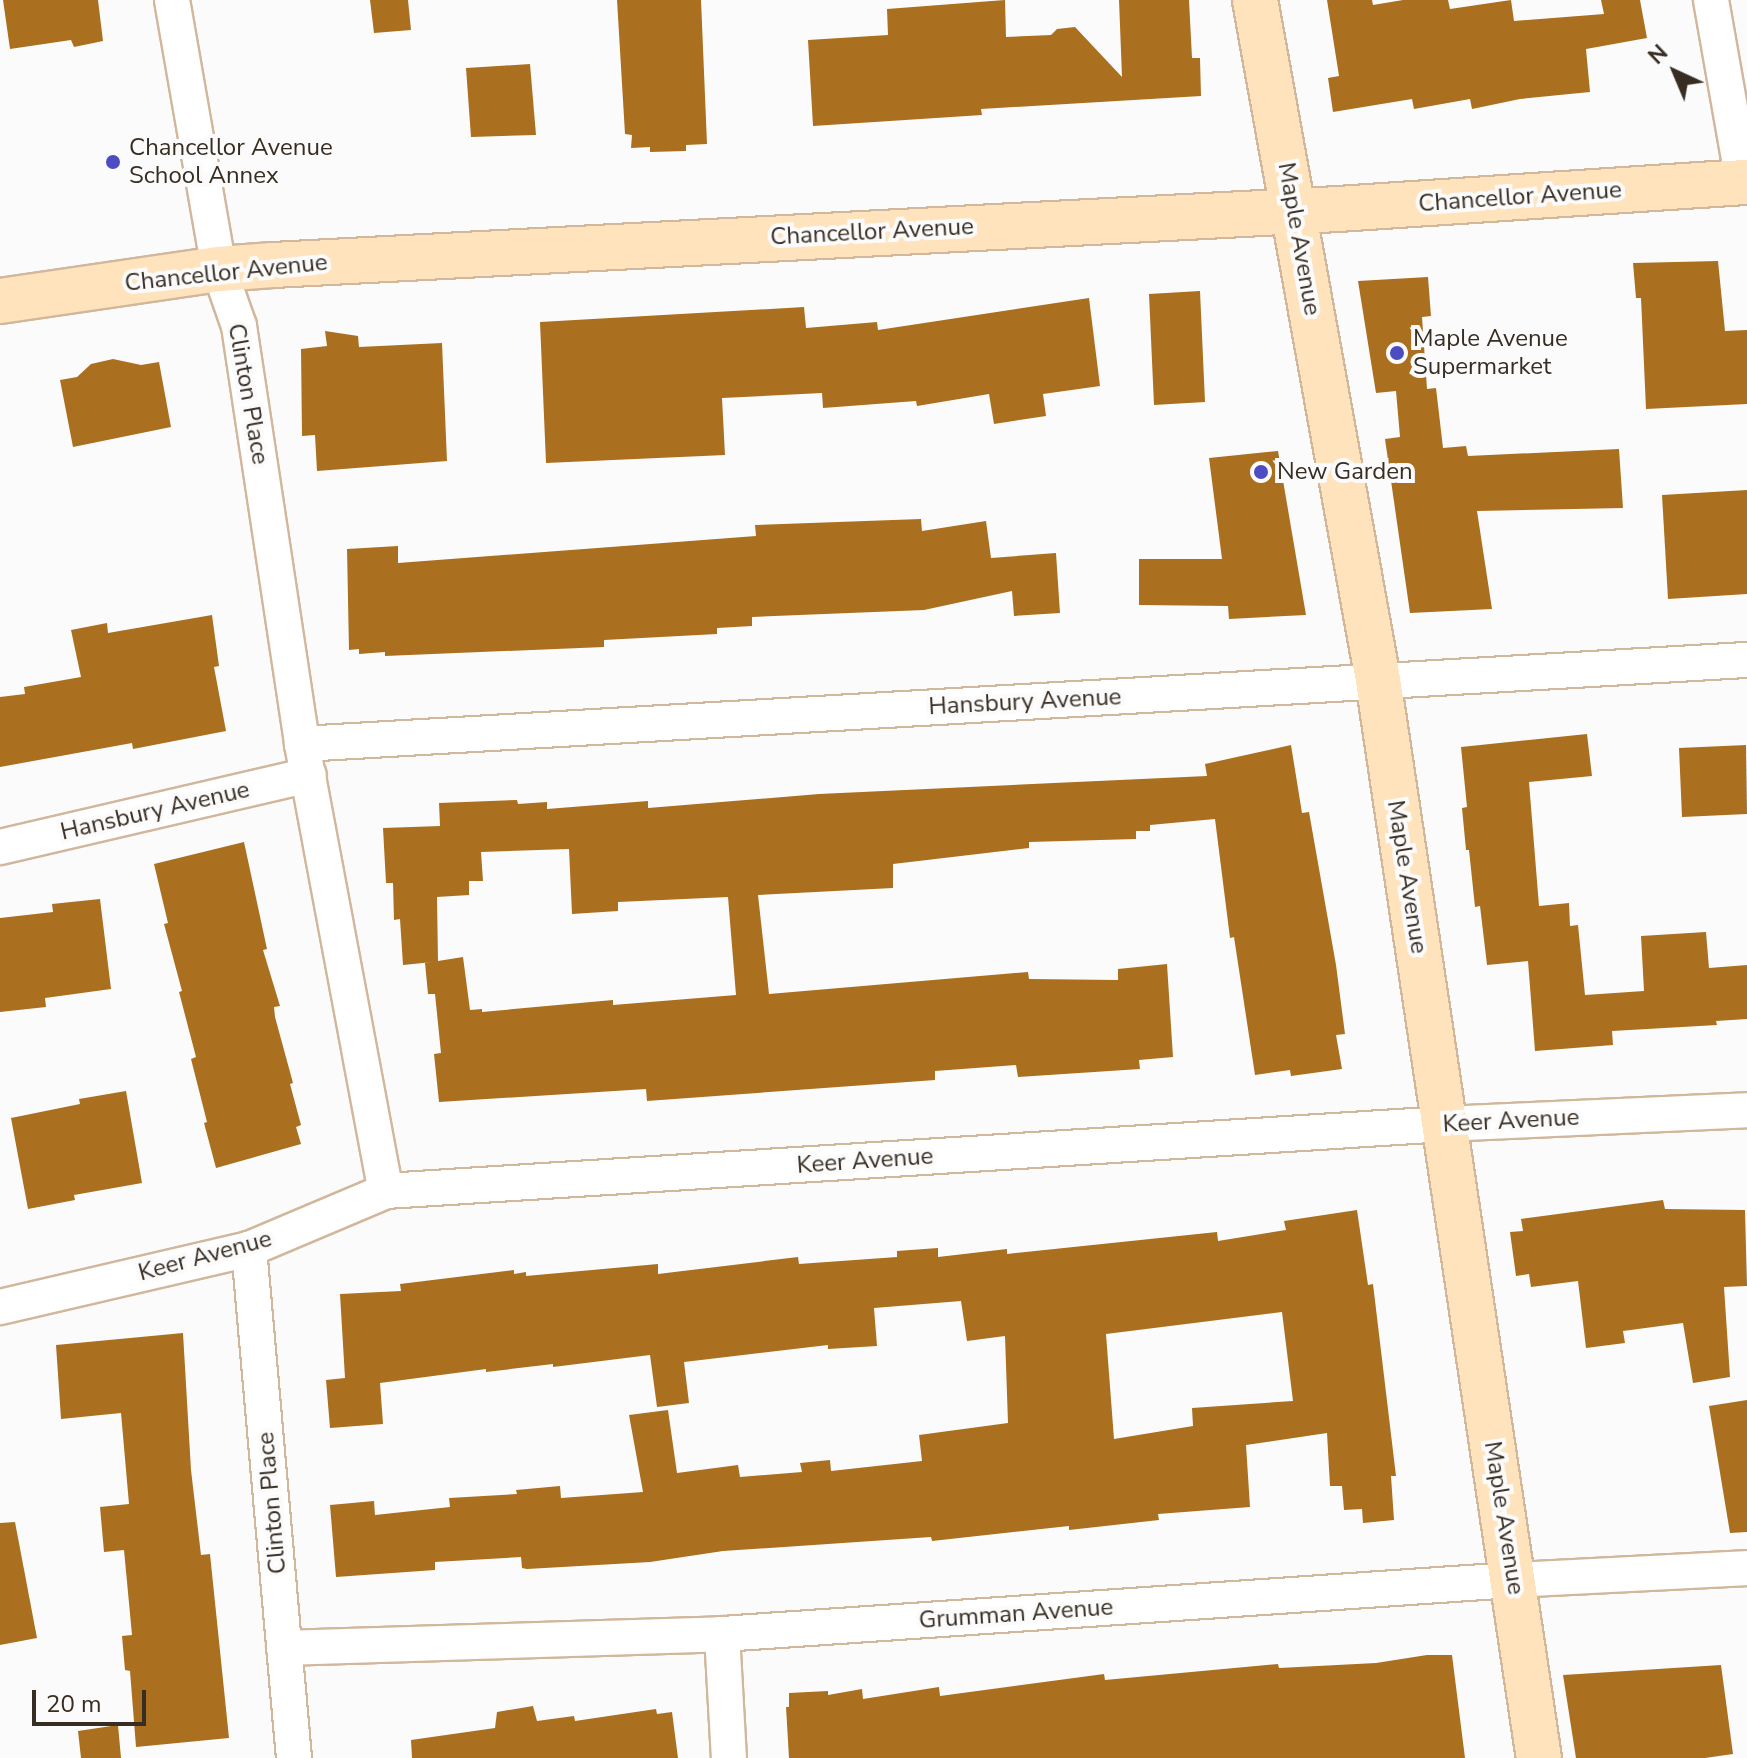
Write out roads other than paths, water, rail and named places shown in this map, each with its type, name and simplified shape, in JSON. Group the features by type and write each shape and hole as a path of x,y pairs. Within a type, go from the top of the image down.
{"street":[{"name":"Clinton Place","path":"172,0 219,269 239,326 306,760 386,1191"},
{"name":"Maple Avenue","path":"1255,0 1378,680 1539,1758"},
{"path":"1711,0 1745,182"},
{"name":"Chancellor Avenue","path":"0,301 219,269 767,237 1293,211 1745,182"},
{"name":"Hansbury Avenue","path":"0,847 306,760 1378,680 1747,660"},
{"name":"Keer Avenue","path":"0,1307 249,1249 386,1191 1444,1124 1747,1110"},
{"name":"Clinton Place","path":"249,1249 294,1758"},
{"name":"Grumman Avenue","path":"284,1648 722,1634 1513,1580 1747,1568"},
{"path":"722,1634 729,1758"}],"place":[{"name":"Chancellor Avenue School Annex","path":"113,162"},
{"name":"Maple Avenue Supermarket","path":"1397,353"},
{"name":"New Garden","path":"1261,472"}]}
